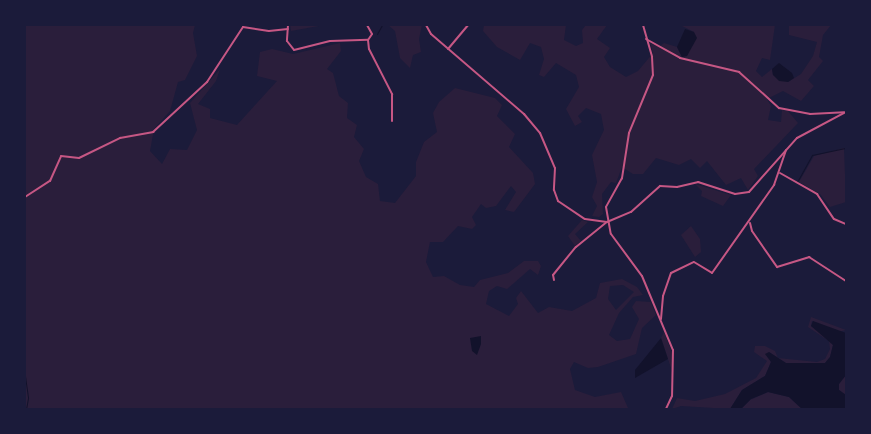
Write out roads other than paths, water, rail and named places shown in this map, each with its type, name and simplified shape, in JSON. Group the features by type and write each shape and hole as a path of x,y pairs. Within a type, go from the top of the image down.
{"street":[{"path":"288,25 288,45 294,50 330,41 368,40"},
{"path":"367,25 372,34 368,40 369,49 392,94 392,121"},
{"path":"426,25 448,49 524,114 540,132 556,168 553,184 558,201 585,219 607,222"},
{"path":"448,49 468,25"},
{"path":"643,25 652,57 652,75 629,133 622,178 606,207 610,234 642,276 661,319 675,358 672,396 666,409"},
{"path":"25,197 50,181 62,156 79,158 120,138 153,132 207,82 243,27 270,31 278,27 288,29"},
{"path":"646,39 680,58 740,72 779,108 810,114 821,111 846,112"},
{"path":"554,280 553,275 576,247 607,222 637,209 660,186 677,187 698,182 735,194 749,192 786,150 807,131 846,112"},
{"path":"661,319 663,296 671,273 694,262 712,273 750,223 780,173 786,150"},
{"path":"780,173 816,194 834,219 846,224"},
{"path":"750,223 752,231 778,267 809,257 845,280 846,276"}],"waterway":[{"path":"377,34 382,25"},
{"path":"797,182 812,155 846,148"},
{"path":"25,376 28,398 26,409"}]}
